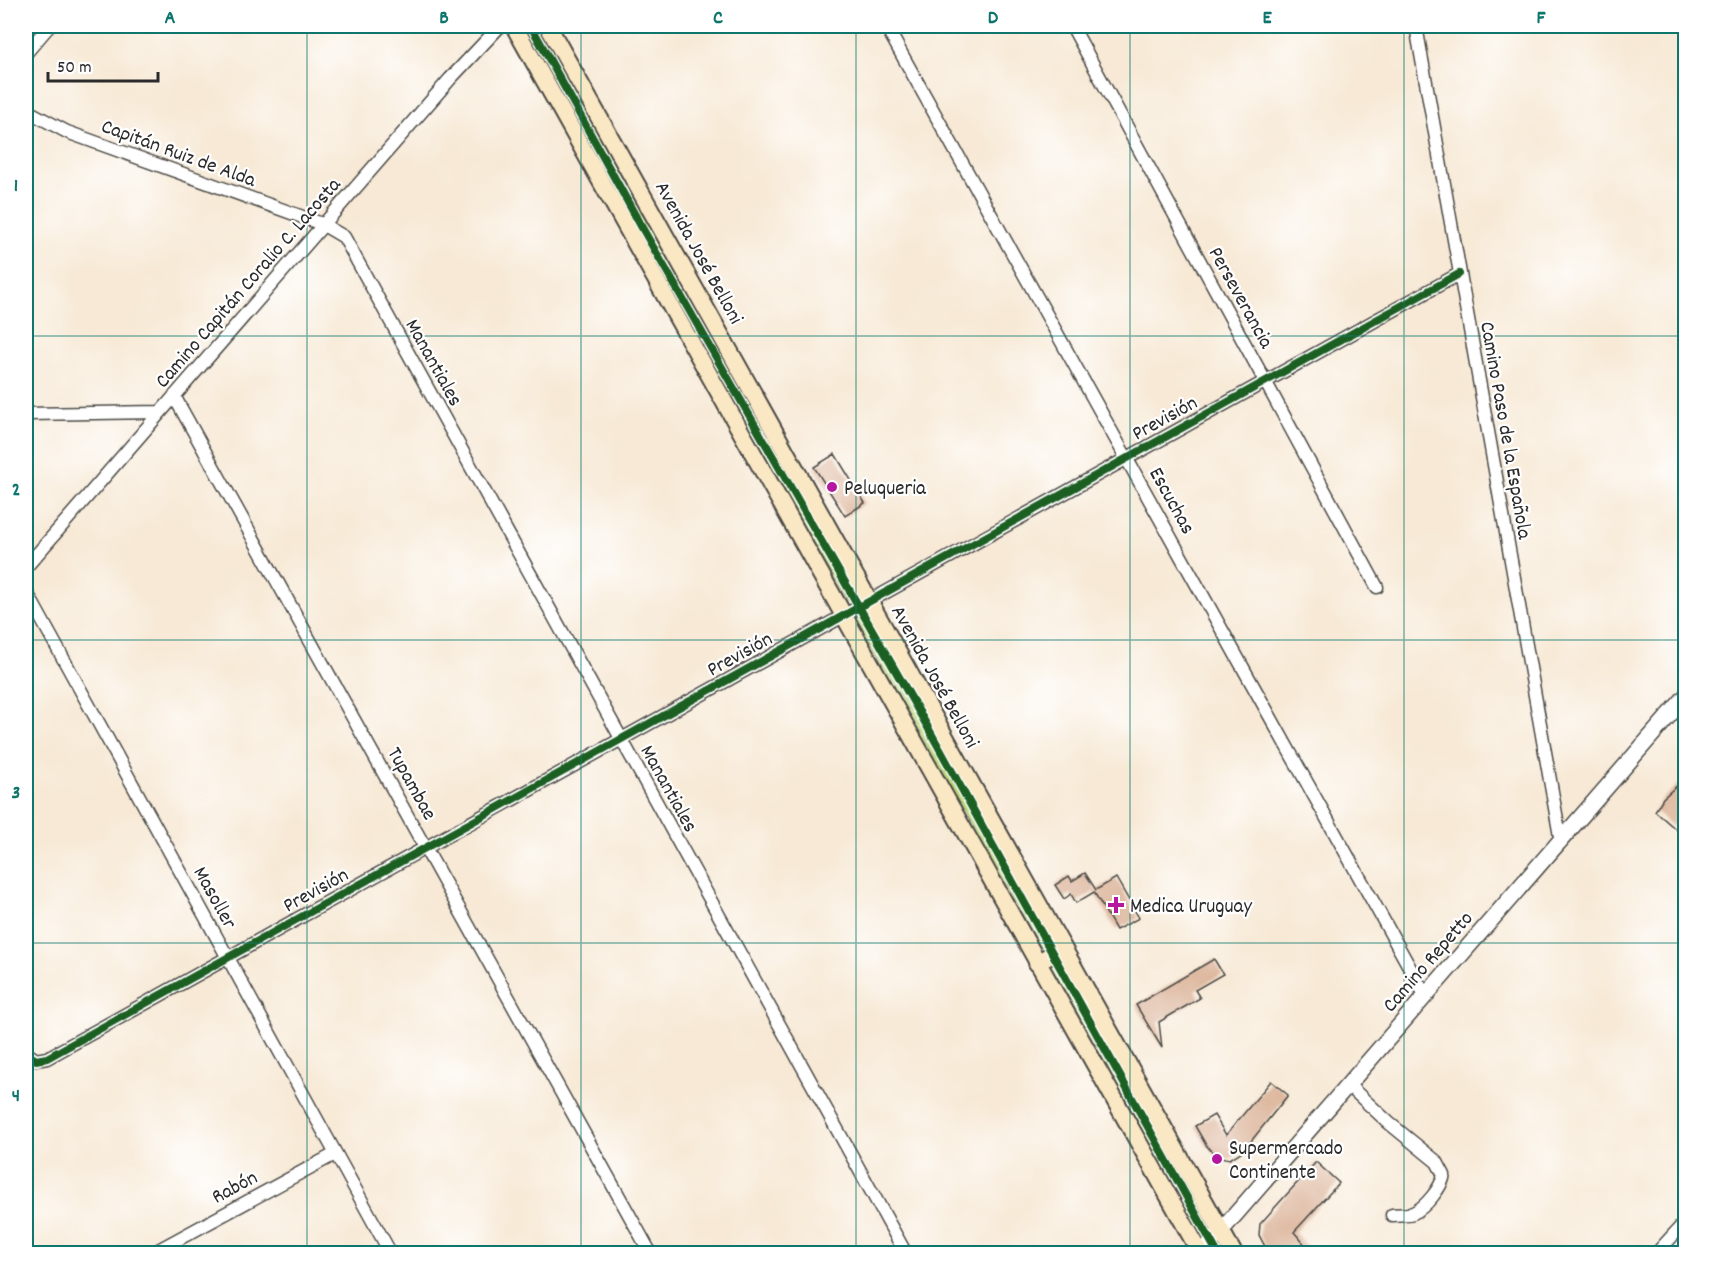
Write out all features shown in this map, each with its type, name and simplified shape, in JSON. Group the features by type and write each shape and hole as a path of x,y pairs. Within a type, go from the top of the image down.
{"main road":[{"path":"514,26 1201,1254"},
{"name":"Avenida José Belloni","path":"548,26 1234,1254"},
{"path":"1037,963 1062,948"}],"street":[{"path":"26,53 50,26"},
{"name":"Camino Capitán Coralio C. Lacosta","path":"26,567 322,224 500,26"},
{"name":"Escuchas","path":"886,26 1425,995"},
{"name":"Perseverancia","path":"1072,26 1377,587"},
{"name":"Camino Paso de la Española","path":"1416,26 1561,842"},
{"name":"Capitán Ruiz de Alda","path":"26,110 67,132 322,224"},
{"name":"Manantiales","path":"322,224 344,237 906,1254"},
{"name":"Previsión","path":"31,1056 47,1058 1459,274"},
{"name":"Tupambae","path":"174,396 427,847 651,1254"},
{"path":"26,414 160,412"},
{"name":"Masoller","path":"26,591 391,1254"},
{"name":"Camino Repetto","path":"1201,1254 1220,1228 1561,842 1686,696"},
{"path":"1347,1084 1396,1129 1437,1162 1444,1175 1442,1184 1422,1206 1413,1212 1392,1215"},
{"name":"Rabón","path":"151,1254 335,1154"},
{"path":"1656,1254 1686,1221"}],"green space":[{"path":"520,26 536,26 854,591 854,596 844,602"},
{"path":"861,609 865,611 1050,940 1050,945 1040,951 851,616"},
{"path":"1055,959 1060,959 1207,1219 1201,1229 1194,1229 1047,966"}],"building":[{"path":"835,454 865,503 845,516 814,467"},
{"path":"1686,778 1686,838 1655,811 1663,798"},
{"name":"Medica Uruguay","path":"1085,873 1096,890 1116,878 1139,918 1116,930 1094,892 1076,903 1071,894 1064,899 1055,885 1069,876 1072,881"},
{"path":"1214,959 1223,974 1195,990 1200,998 1159,1022 1162,1048 1136,1005"},
{"path":"1271,1081 1288,1095 1244,1150 1230,1159 1216,1156 1206,1145 1195,1126 1214,1115 1226,1135"},
{"path":"1316,1162 1339,1183 1294,1232 1313,1254 1269,1254 1259,1235 1260,1224"}],"cycle path":[{"path":"531,26 641,226 926,724 1218,1254"},
{"path":"26,1053 36,1060 47,1058 1459,274"}],"place":[{"name":"Peluqueria","path":"832,487"},
{"name":"Medica Uruguay","path":"1116,905"},
{"name":"Supermercado Continente","path":"1217,1159"}]}
